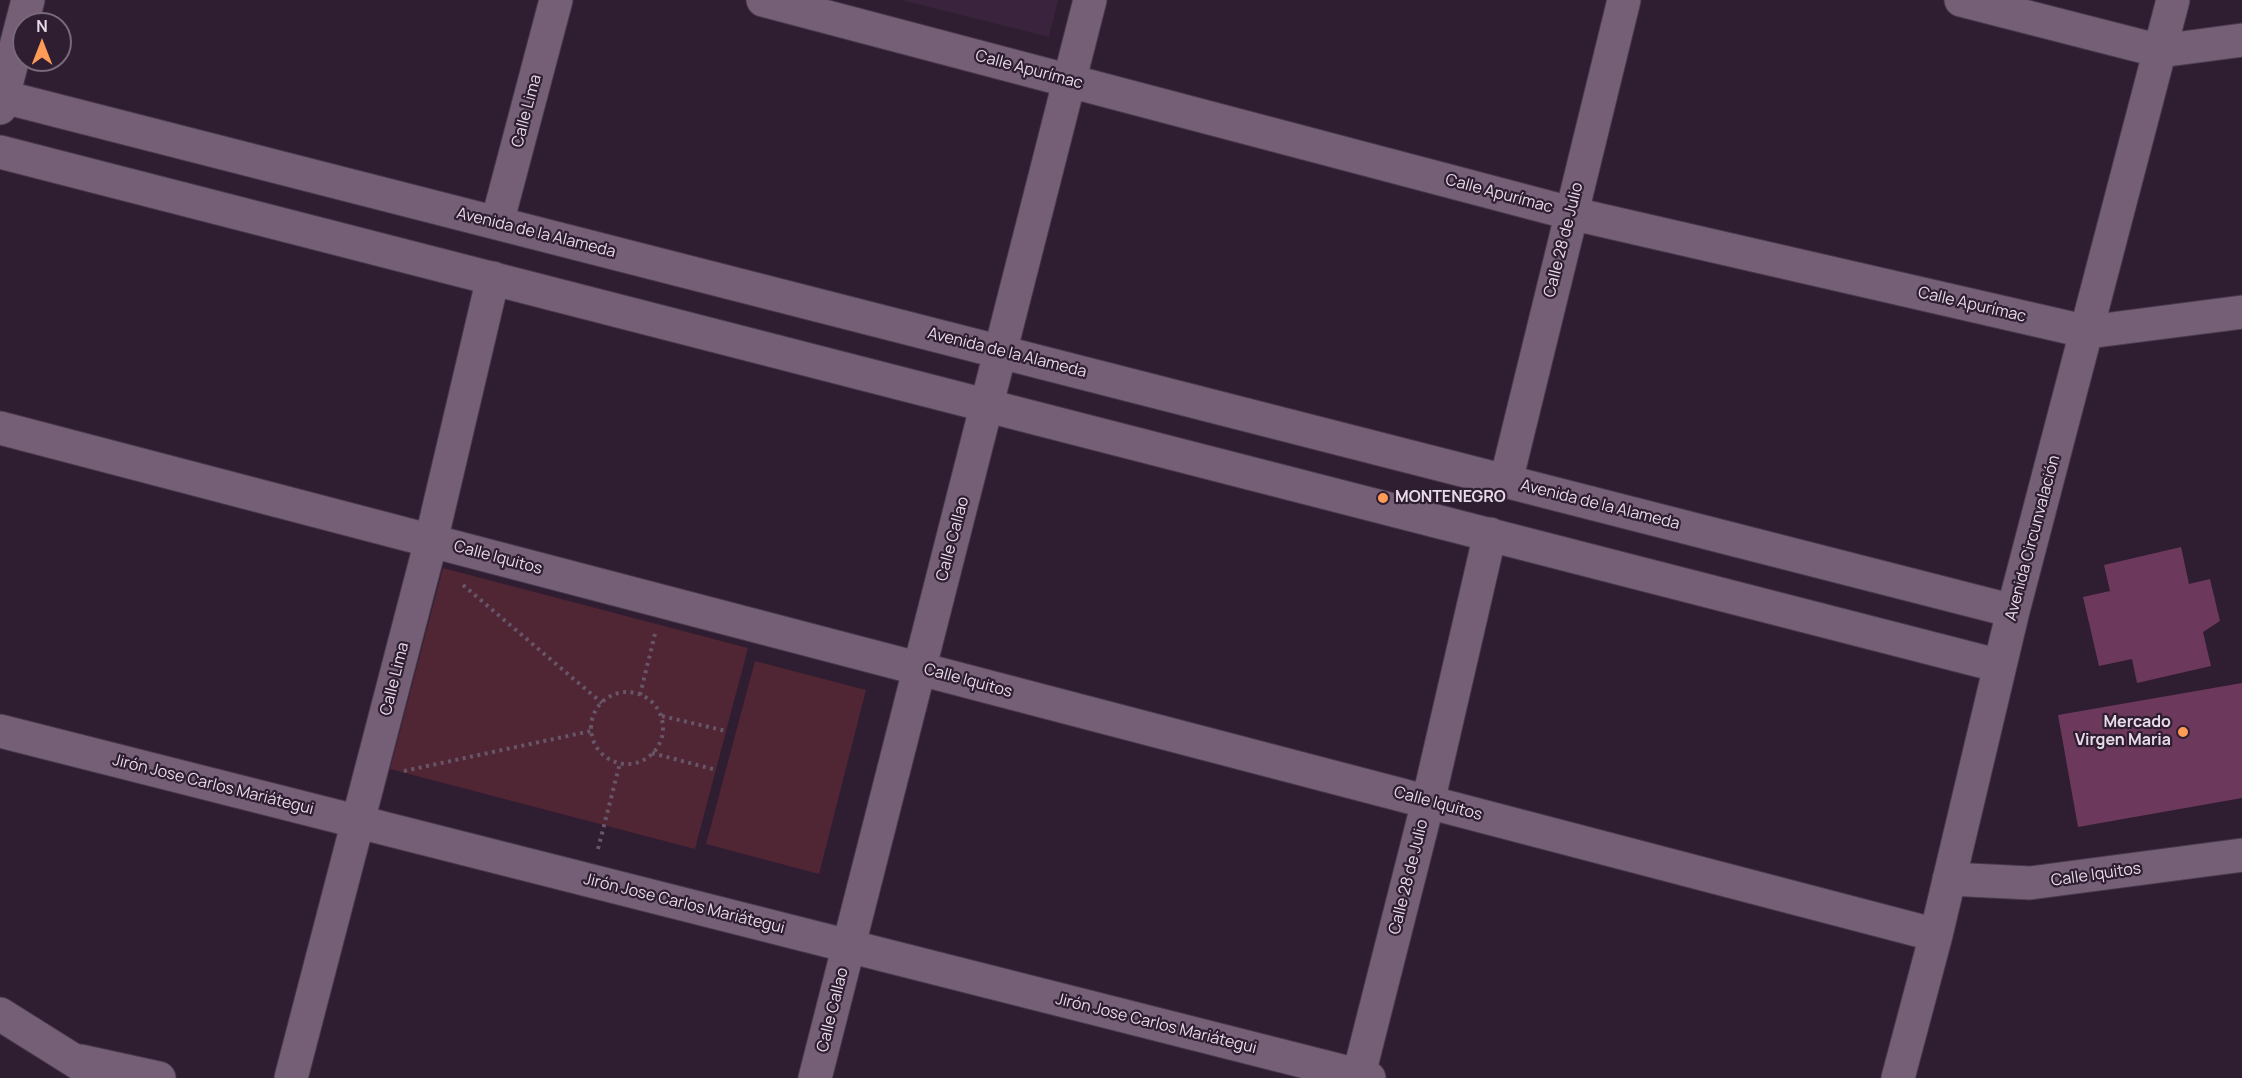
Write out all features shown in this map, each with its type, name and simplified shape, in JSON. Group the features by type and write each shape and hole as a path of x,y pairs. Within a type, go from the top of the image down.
{"street":[{"path":"1,100 28,0"},
{"name":"Calle Lima","path":"497,223 556,0"},
{"name":"Calle Apurímac","path":"764,0 1570,213 2088,332 2242,312"},
{"name":"Calle Callao","path":"815,1078 1090,0"},
{"name":"Calle 28 de Julio","path":"1506,481 1624,0"},
{"path":"1960,0 2160,51 2242,40"},
{"name":"Avenida Circunvalación","path":"1898,1078 1936,935 2013,611 2088,332 2173,0"},
{"name":"Avenida de la Alameda","path":"1,100 497,223 2013,611"},
{"path":"0,152 2000,666"},
{"name":"Calle Lima","path":"291,1078 429,548 493,278"},
{"name":"Calle Iquitos","path":"0,428 429,548 664,601 1936,935"},
{"name":"Calle 28 de Julio","path":"1362,1077 1490,534"},
{"name":"Jirón Jose Carlos Mariátegui","path":"0,732 1362,1077"},
{"name":"Calle Iquitos","path":"1948,879 2030,883 2242,855"},
{"path":"0,1014 102,1078"},
{"path":"70,1058 159,1078"}],"path":[{"path":"429,548 602,703"},
{"path":"640,694 664,601"},
{"path":"620,693 640,694 650,700 662,716 662,736 652,753 643,760 620,763 601,752 591,731 592,721 602,703 620,693"},
{"path":"662,716 726,731"},
{"path":"369,779 591,731"},
{"path":"652,753 716,770"},
{"path":"590,880 620,763"}],"shaded area":[{"path":"901,0 1058,0 1049,37"},
{"path":"443,568 748,648 695,849 390,769"},
{"path":"755,661 866,690 819,874 706,844"}],"building":[{"path":"2181,547 2189,584 2210,579 2220,621 2203,632 2211,666 2137,683 2132,659 2099,666 2083,597 2110,591 2104,565"},
{"path":"2242,683 2242,798 2078,827 2058,715"}],"place":[{"name":"MONTENEGRO","path":"1383,498"},
{"name":"Mercado Virgen Maria","path":"2183,732"}]}
